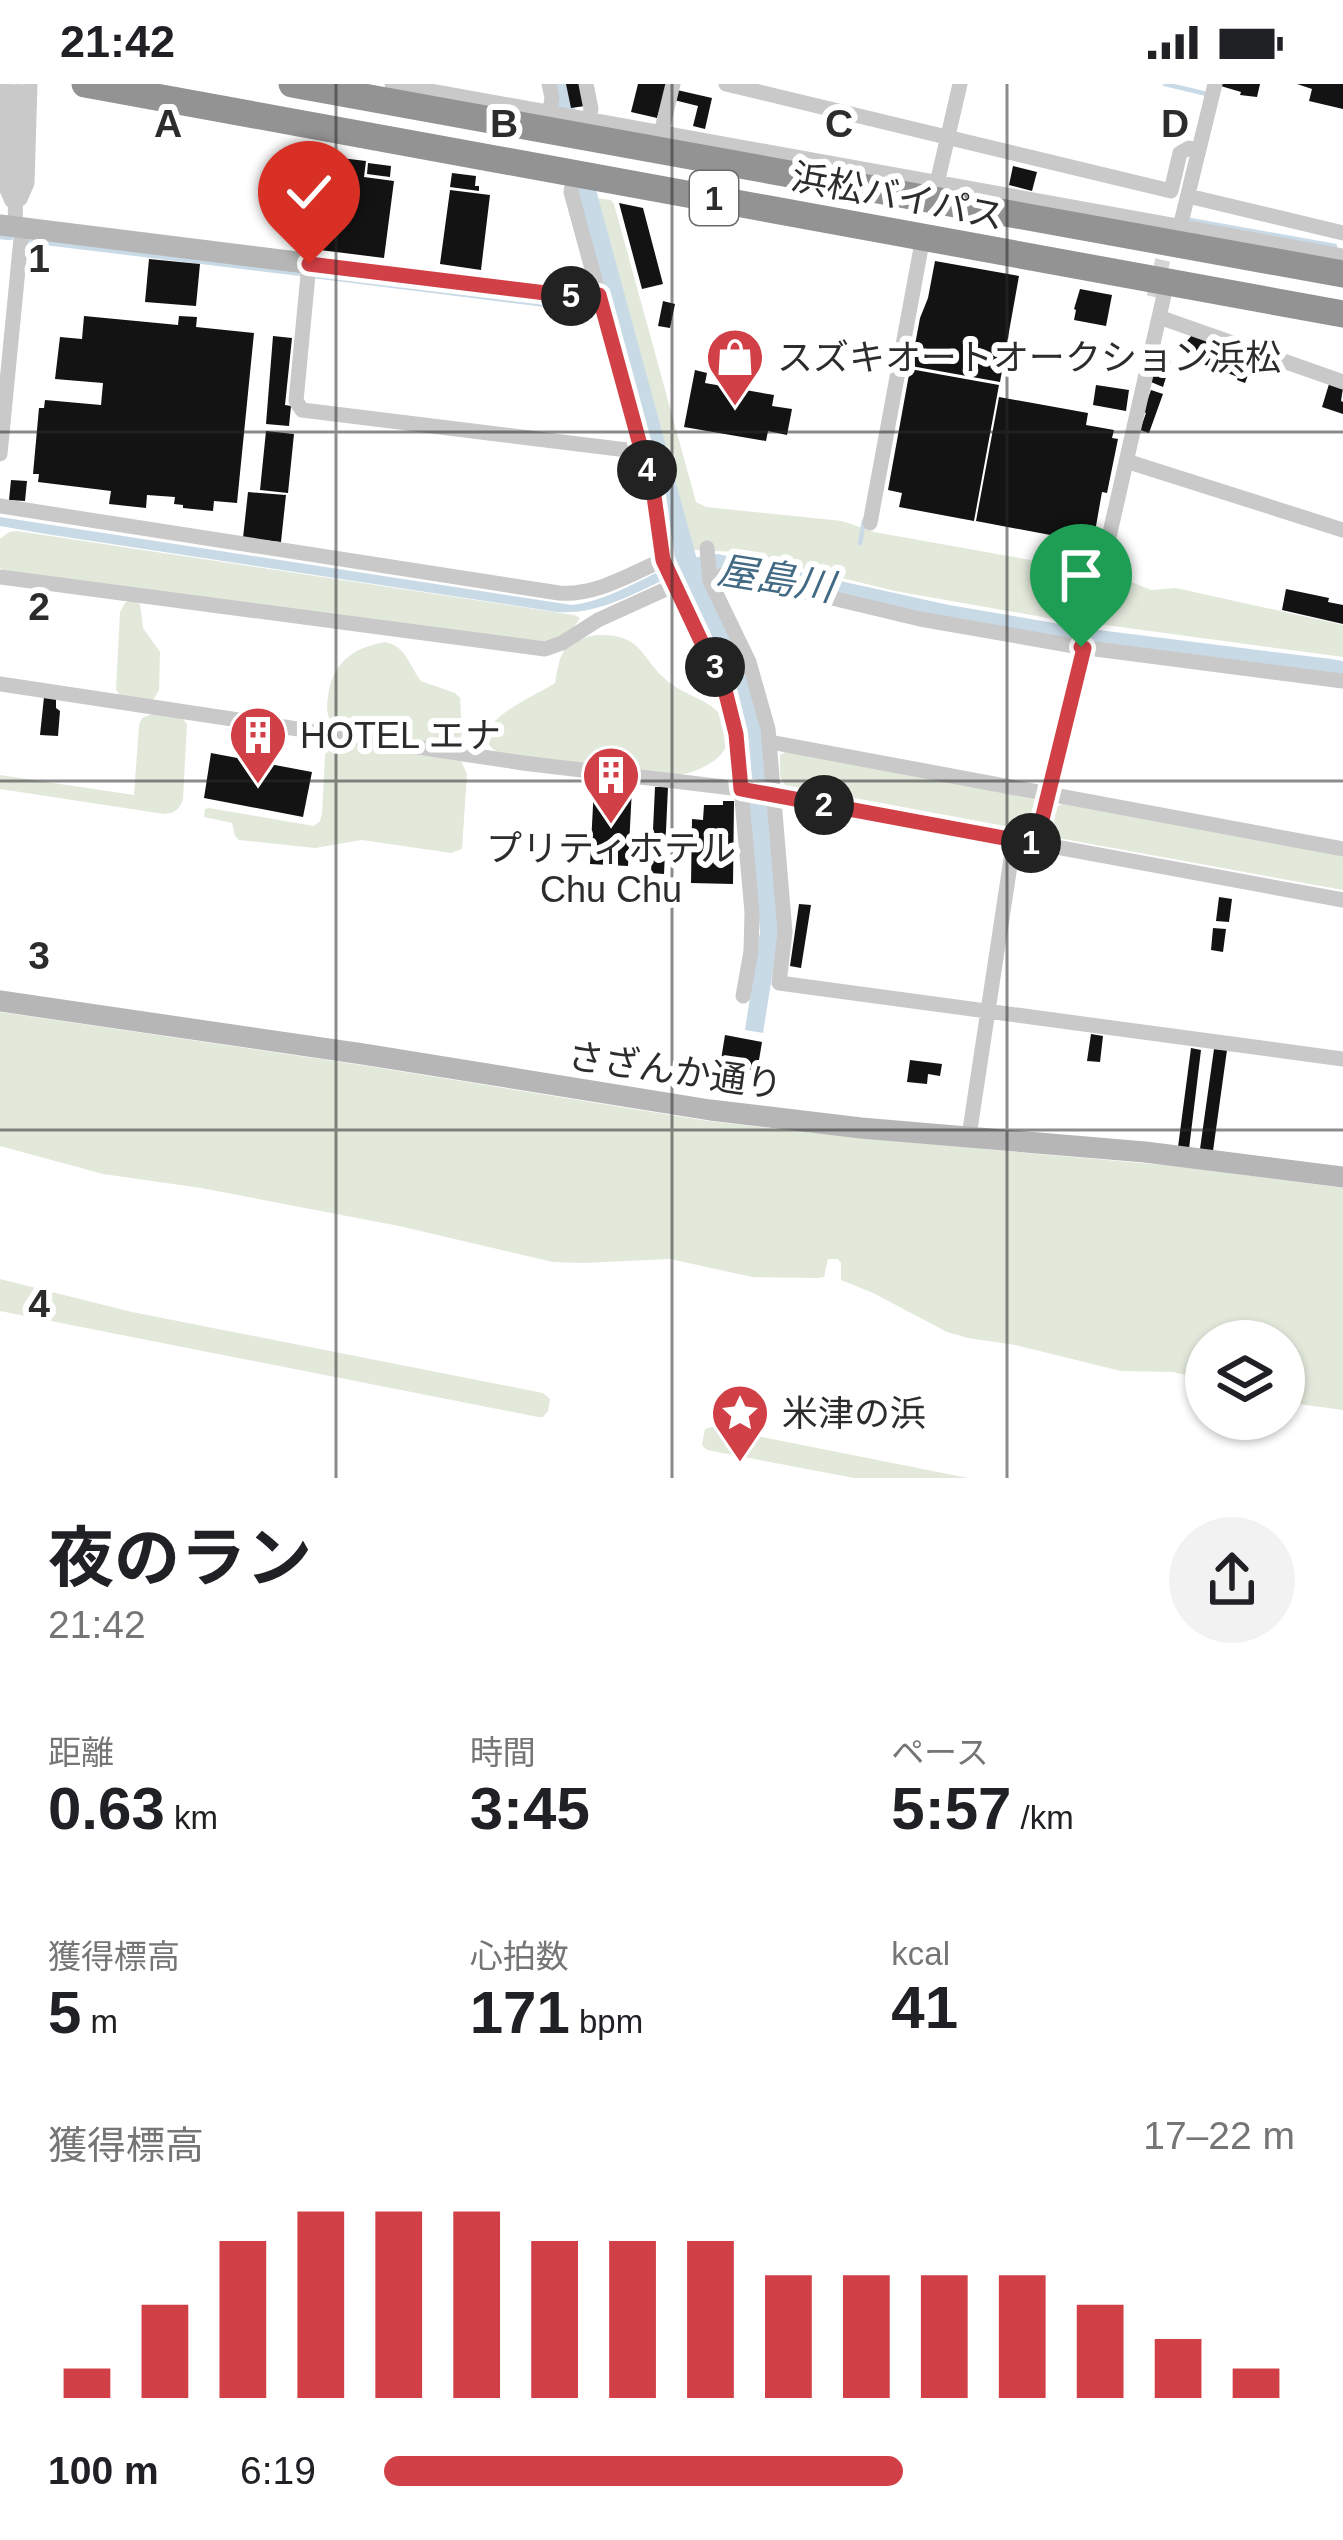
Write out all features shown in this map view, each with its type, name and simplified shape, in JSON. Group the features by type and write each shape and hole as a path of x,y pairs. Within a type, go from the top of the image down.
{"highway":[{"name":"浜松バイパス","path":"85,84 923,237 1161,289 1343,314"},
{"path":"184,84 304,124"},
{"name":"浜松バイパス","path":"292,84 602,128 935,191 1176,230 1233,254 1343,274"},
{"path":"1233,254 1343,289"}],"street":[{"path":"392,84 548,121 549,84"},
{"path":"586,84 591,109 602,128 662,133 935,191 960,84"},
{"path":"662,133 673,84"},
{"path":"726,84 1171,190 1180,154 1189,148 1198,155"},
{"path":"1176,230 1215,84"},
{"path":"0,454 13,222 27,183 18,86"},
{"path":"1176,230 1187,158 1198,155"},
{"path":"574,172 571,191 654,496 669,573 726,694 736,734 752,932 743,996"},
{"path":"1188,196 1343,233"},
{"path":"13,222 309,264 587,298 599,295"},
{"path":"1176,230 1343,256"},
{"path":"870,523 880,503 923,237"},
{"path":"309,264 296,401 302,410 627,450 640,446"},
{"path":"1036,844 1159,317 1161,289"},
{"path":"1150,356 1141,353 1161,289"},
{"path":"1159,317 1343,382"},
{"path":"1126,461 1343,530"},
{"path":"0,506 559,593 669,573"},
{"path":"707,550 708,577 749,662 770,742 785,932 778,983 1343,1059"},
{"path":"0,577 545,649 562,643 669,573"},
{"path":"708,577 727,573 920,619 1082,646 1343,681"},
{"path":"0,684 500,760 744,790 1343,900"},
{"path":"770,742 1343,849"},
{"path":"969,1136 1013,839"},
{"name":"さざんか通り","path":"0,1001 710,1110 1343,1177"}],"shaded area":[{"path":"597,198 614,204 696,502 706,507 842,521 874,532 1080,569 1092,580 1078,617 1065,621 895,591 689,545 594,205"},
{"path":"17,531 580,618 569,631 544,643 5,571 0,568 0,539"},
{"path":"1120,577 1151,590 1176,588 1343,625 1343,657 1098,624 1094,617 1104,582"},
{"path":"130,600 140,604 143,628 160,652 159,690 153,700 120,695 116,690 120,612"},
{"path":"596,635 632,643 670,683 711,706 729,731 722,753 700,769 671,776 503,755 489,745 492,724 555,683 565,650"},
{"path":"385,642 402,652 421,681 460,698 460,741 452,746 332,725 327,701 339,666 363,648"},
{"path":"155,713 182,718 187,724 183,799 174,811 164,814 0,789 0,775 134,795 139,725 142,718"},
{"path":"333,742 461,761 467,774 462,849 451,853 362,840 315,848 239,840 232,823 204,817 209,808 314,826 322,814 325,755"},
{"path":"786,752 1033,798 1034,816 1030,827 1019,831 793,789 780,776 780,755"},
{"path":"1062,804 1343,854 1343,890 1058,838 1052,836 1050,825 1056,807"},
{"path":"0,1012 708,1121 1186,1167 1343,1188 1343,1410 1305,1405 1305,1320 1185,1320 1185,1375 1121,1371 947,1332 841,1280 838,1259 828,1259 824,1277 819,1278 752,1277 670,1259 553,1262 399,1226 103,1174 0,1146"},
{"path":"0,1279 132,1312 543,1393 550,1399 548,1411 538,1417 0,1311"},
{"path":"705,1429 968,1478 854,1478 707,1450 702,1445"}],"water":[{"name":"屋島川","path":"0,517 572,605 609,595 681,562 718,554 949,605 1083,628 1343,661 1343,674 1081,640 919,613 732,568 702,571 700,576 743,664 762,730 779,932 763,1033 745,1030 760,932 743,733 725,672 668,578 601,607 557,612 46,534 0,526"}],"building":[{"path":"566,84 582,84 585,106 571,108"},
{"path":"638,84 668,84 657,118 631,112"},
{"path":"1214,84 1260,84 1257,97"},
{"path":"1297,84 1343,84 1343,109 1309,101 1312,89"},
{"path":"677,90 712,98 705,129 693,126 698,106 674,100"},
{"path":"307,154 366,161 364,177 394,181 384,258 296,247"},
{"path":"368,163 391,166 390,177 367,174"},
{"path":"1013,166 1037,172 1032,191 1009,185"},
{"path":"452,173 476,176 479,191 450,187"},
{"path":"450,190 490,195 481,270 440,264"},
{"path":"619,203 643,208 663,284 642,289"},
{"path":"149,259 200,264 196,306 145,302"},
{"path":"935,261 1019,276 1000,382 911,366"},
{"path":"1080,289 1112,295 1106,326 1074,320"},
{"path":"663,301 675,304 670,328 658,326"},
{"path":"84,316 178,325 179,316 197,317 196,327 254,333 237,503 214,501 213,511 183,508 174,504 175,497 147,495 146,508 109,504 111,491 38,482 39,474 33,474 39,408 44,408 45,400 101,405 103,383 55,379 60,337 82,339"},
{"path":"1192,335 1255,356 1245,383 1184,357"},
{"path":"273,336 292,338 285,405 291,406 289,426 266,424"},
{"path":"1156,358 1171,361 1163,387 1151,382"},
{"path":"910,369 999,385 974,521 899,507 902,493 888,490"},
{"name":"スズキオートオークション浜松","path":"695,370 707,373 705,383 774,395 772,406 792,409 787,435 768,431 766,441 684,427"},
{"path":"1329,384 1343,388 1343,414 1322,407"},
{"path":"1096,385 1129,390 1126,411 1093,405"},
{"path":"1151,390 1163,394 1149,433 1140,430"},
{"path":"999,397 1088,413 1086,425 1114,430 1112,438 1118,439 1093,543 976,521"},
{"path":"266,431 294,434 288,493 260,490"},
{"path":"11,480 27,481 25,501 9,500"},
{"path":"248,492 286,495 281,542 243,538"},
{"path":"1286,589 1343,605 1343,624 1282,610"},
{"path":"44,697 56,698 58,736 40,735"},
{"name":"HOTEL エナ","path":"211,753 312,772 303,817 204,798"},
{"name":"プリティホテル Chu Chu","path":"613,782 632,788 628,866 590,864 594,786"},
{"path":"655,787 668,787 664,874 651,873"},
{"path":"723,801 734,801 733,884 691,883 692,819 703,820 704,805 723,805"},
{"path":"1219,897 1232,899 1229,922 1216,921"},
{"path":"799,904 811,905 801,968 790,966"},
{"path":"1213,928 1226,929 1223,952 1211,950"},
{"path":"1091,1034 1103,1036 1100,1062 1087,1061"},
{"path":"725,1035 762,1042 756,1078 719,1072"},
{"path":"1191,1048 1201,1050 1189,1149 1178,1147"},
{"path":"1214,1049 1227,1050 1213,1151 1200,1149"},
{"path":"910,1060 942,1064 940,1076 928,1074 927,1084 907,1082"}],"waterway":[{"path":"558,84 563,107"},
{"path":"1165,84 1207,94"},
{"path":"585,195 695,587"},
{"path":"1190,220 1335,246"},
{"path":"0,237 11,238"},
{"path":"30,241 302,274"},
{"path":"314,276 595,311"},
{"path":"860,543 864,521"}],"tunnel":[{"path":"1154,297 1168,238"}],"place":[{"name":"スズキオートオークション浜松","path":"735,408"},
{"name":"HOTEL エナ","path":"258,786"},
{"name":"プリティホテル Chu Chu","path":"611,826"},
{"name":"米津の浜","path":"740,1464"}],"route":[{"path":"309,264 587,298 599,295 654,496 663,560 719,675 732,714 741,789 1036,844 1081,647"}]}
